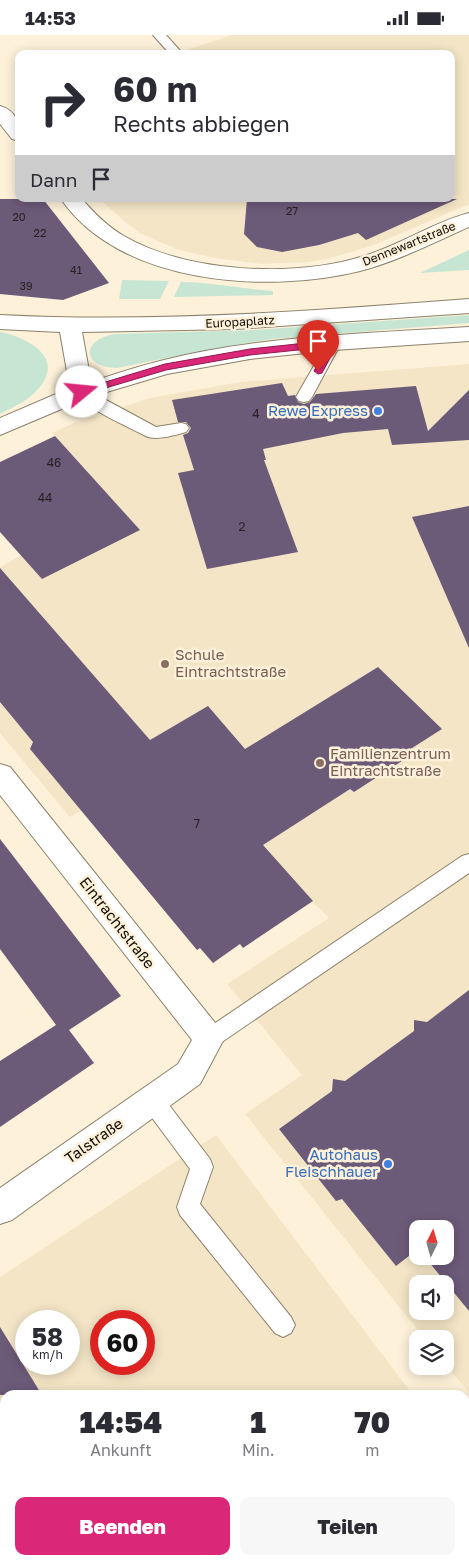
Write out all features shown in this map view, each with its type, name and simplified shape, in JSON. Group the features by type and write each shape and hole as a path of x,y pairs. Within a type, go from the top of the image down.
{"main road":[{"path":"0,112 15,130"},
{"name":"Dennewartstraße","path":"75,202 104,231 119,242 155,257 225,273 265,277 317,273 356,265 386,256 469,219"},
{"name":"Europaplatz","path":"0,322 70,326 172,325 261,321 469,306"},
{"path":"70,326 82,392"},
{"name":"Europaplatz","path":"0,427 82,392 165,367 250,352 334,343 469,334"},
{"name":"Eintrachtstraße","path":"0,775 209,1039"},
{"name":"Talstraße","path":"0,1207 189,1074 209,1039"}],"lane":[{"path":"159,35 173,50"},
{"path":"304,397 334,343"},
{"path":"82,392 96,403 154,433 181,428"},
{"path":"209,1039 469,862"},
{"path":"152,1100 202,1167 188,1207 283,1325"}],"shaded area":[{"path":"232,35 469,35 469,204 374,245 328,259 308,262 262,264 214,258 176,249 140,233 103,202 455,202 455,50 189,49"},
{"path":"469,364 469,1390 467,1390 454,1374 454,1330 418,1330 410,1320 454,1320 454,1275 409,1275 409,1319 245,1114 302,1075 227,984 329,918 167,759 70,817 0,733 0,567 46,542 66,567 103,548 89,473 52,433 74,423 150,398 240,382"},
{"path":"216,1135 409,1390 0,1390 0,1277"}],"green space":[{"path":"469,250 469,270 420,273"},
{"path":"122,280 169,281 160,299 119,299"},
{"path":"181,282 273,291 273,295 174,297"},
{"path":"469,315 469,323 272,339 117,368 97,363 90,353 91,347 96,342 104,337 115,334 254,330"},
{"path":"0,332 31,344 45,358 48,367 46,377 31,396 0,414"}],"building":[{"path":"0,199 15,199 15,202 45,202 109,283 63,300 0,294"},
{"path":"247,202 450,202 366,240 358,233 319,245 282,252 257,247 244,234"},
{"path":"282,383 288,396 295,395 298,402 304,404 310,402 316,394 416,386 428,431 469,390 469,440 392,445 388,429 343,433 263,449 266,460 264,460 298,552 207,569 178,473 194,470 183,435 188,433 191,428 186,422 178,422 172,400"},
{"path":"55,436 140,530 42,579 0,532 0,462"},
{"path":"469,506 469,648 412,517"},
{"path":"0,568 150,740 208,706 245,749 378,667 442,729 398,757 402,761 354,792 350,789 263,845 313,901 243,948 240,944 213,963 200,948 197,950 30,749 33,742 0,702"},
{"path":"0,839 121,996 69,1030 94,1063 0,1127 0,1061 56,1025 0,949"},
{"name":"Autohaus Fleischhauer","path":"469,990 469,1311 454,1293 454,1275 440,1275 431,1265 454,1265 454,1220 409,1220 409,1256 396,1266 342,1199 336,1201 279,1129 332,1091 333,1079 345,1081 414,1031 414,1020 427,1022"},
{"path":"0,1327 15,1351 15,1375 30,1375 39,1390 0,1390"}],"place":[{"name":"Rewe Express","path":"378,411"},
{"name":"Schule Eintrachtstraße","path":"165,664"},
{"name":"Familienzentrum Eintrachtstraße","path":"320,763"},
{"name":"Autohaus Fleischhauer","path":"388,1164"}],"route":[{"path":"82,392 165,367 250,352 334,343 318,371"}]}
